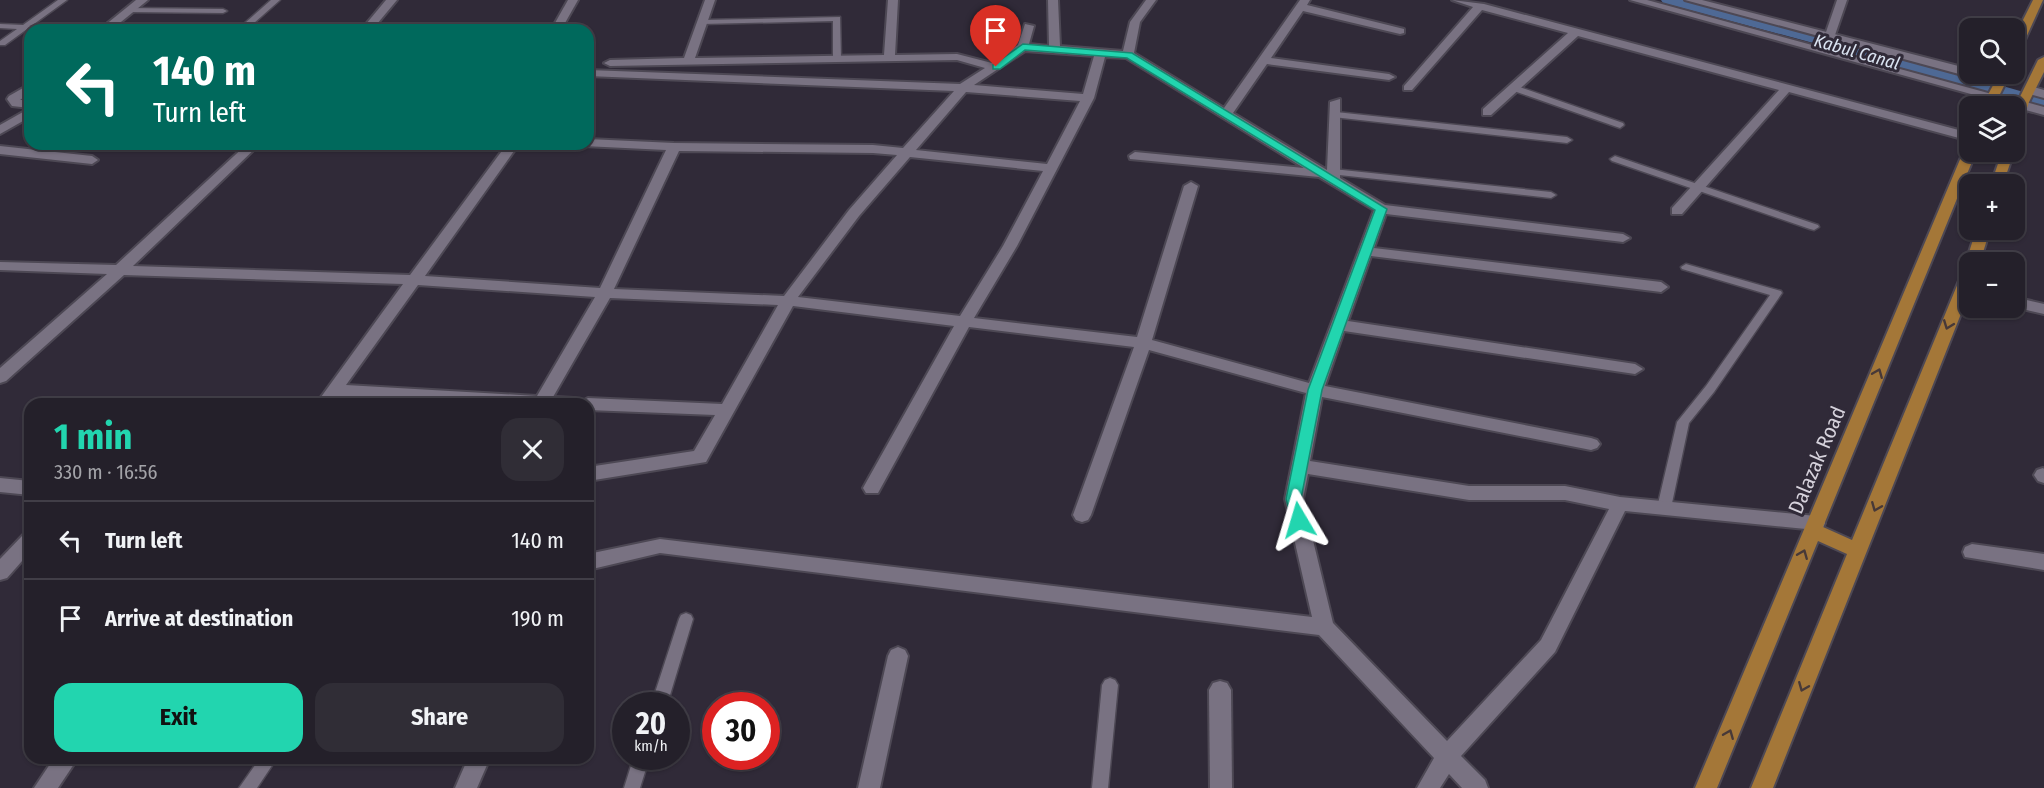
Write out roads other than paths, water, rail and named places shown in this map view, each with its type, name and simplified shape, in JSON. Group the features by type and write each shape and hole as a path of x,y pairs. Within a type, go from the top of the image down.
{"main road":[{"path":"2025,28 2038,0"},
{"path":"2026,97 2044,60"},
{"name":"Dalazak Road","path":"1706,788 1965,162"},
{"path":"1762,788 1959,303"},
{"path":"1814,527 1858,551"}],"street":[{"path":"112,24 143,0"},
{"path":"371,24 392,0"},
{"path":"559,24 573,0"},
{"path":"688,62 710,0"},
{"path":"889,58 893,0"},
{"path":"1053,0 1055,49"},
{"path":"1128,55 1135,21 1151,0"},
{"path":"1457,0 1959,134"},
{"path":"1635,0 1996,90"},
{"path":"1690,0 1959,70"},
{"path":"1830,35 1842,0"},
{"path":"1226,114 1302,3 1400,31"},
{"path":"1408,88 1480,6"},
{"path":"594,473 700,457 788,301 854,213 964,87 1023,47 1029,26"},
{"path":"1487,112 1576,32"},
{"path":"1023,47 1128,55 1330,175 1381,209 1623,238"},
{"path":"872,488 964,322 1010,246 1088,98 1100,53"},
{"path":"594,64 957,57 996,67"},
{"path":"1264,60 1389,77"},
{"path":"594,73 964,87 1088,98"},
{"path":"1677,211 1787,88"},
{"path":"15,103 13,99 24,92"},
{"path":"2026,97 2044,94"},
{"path":"2026,97 2044,111"},
{"path":"2,106 24,104"},
{"path":"1330,175 1336,108"},
{"path":"0,130 24,116"},
{"path":"594,143 674,147 873,149 1050,168"},
{"path":"544,398 605,294 674,147"},
{"path":"0,150 92,160"},
{"path":"0,377 119,271 248,150"},
{"path":"328,397 509,150"},
{"path":"1135,156 1330,175"},
{"path":"1082,515 1143,343 1191,186"},
{"path":"1381,209 1315,390 1294,499 1324,627 1478,788"},
{"path":"1366,251 1661,287"},
{"path":"0,266 413,280 605,294 788,301 1143,343 1315,390 1592,444"},
{"path":"2025,305 2044,309"},
{"path":"1339,325 1635,369"},
{"path":"328,397 364,398"},
{"path":"594,404 726,410"},
{"path":"1300,466 1469,493 1565,494 1620,504 1814,527"},
{"path":"0,485 24,487"},
{"path":"1428,788 1447,756 1548,645 1620,504"},
{"path":"0,572 24,546"},
{"path":"594,561 660,546 1324,627"},
{"path":"1972,552 2044,562"},
{"path":"869,788 898,656"},
{"path":"1220,690 1221,788"},
{"path":"45,788 63,764"},
{"path":"466,788 476,764"}],"lane":[{"path":"29,24 63,0"},
{"path":"248,24 276,0"},
{"path":"129,10 223,11"},
{"path":"702,22 837,19 837,60"},
{"path":"0,26 24,27"},
{"path":"2,43 24,28"},
{"path":"1514,88 1620,125"},
{"path":"1336,108 1567,141"},
{"path":"1615,159 1814,227"},
{"path":"1330,175 1551,195"},
{"path":"1664,508 1683,422 1710,389 1777,293 1686,267"},
{"path":"662,692 686,619"},
{"path":"1100,788 1110,685"},
{"path":"247,788 265,764"},
{"path":"632,788 638,770"}],"waterway":[{"name":"Kabul Canal","path":"1669,0 1823,40 2044,104"}]}
